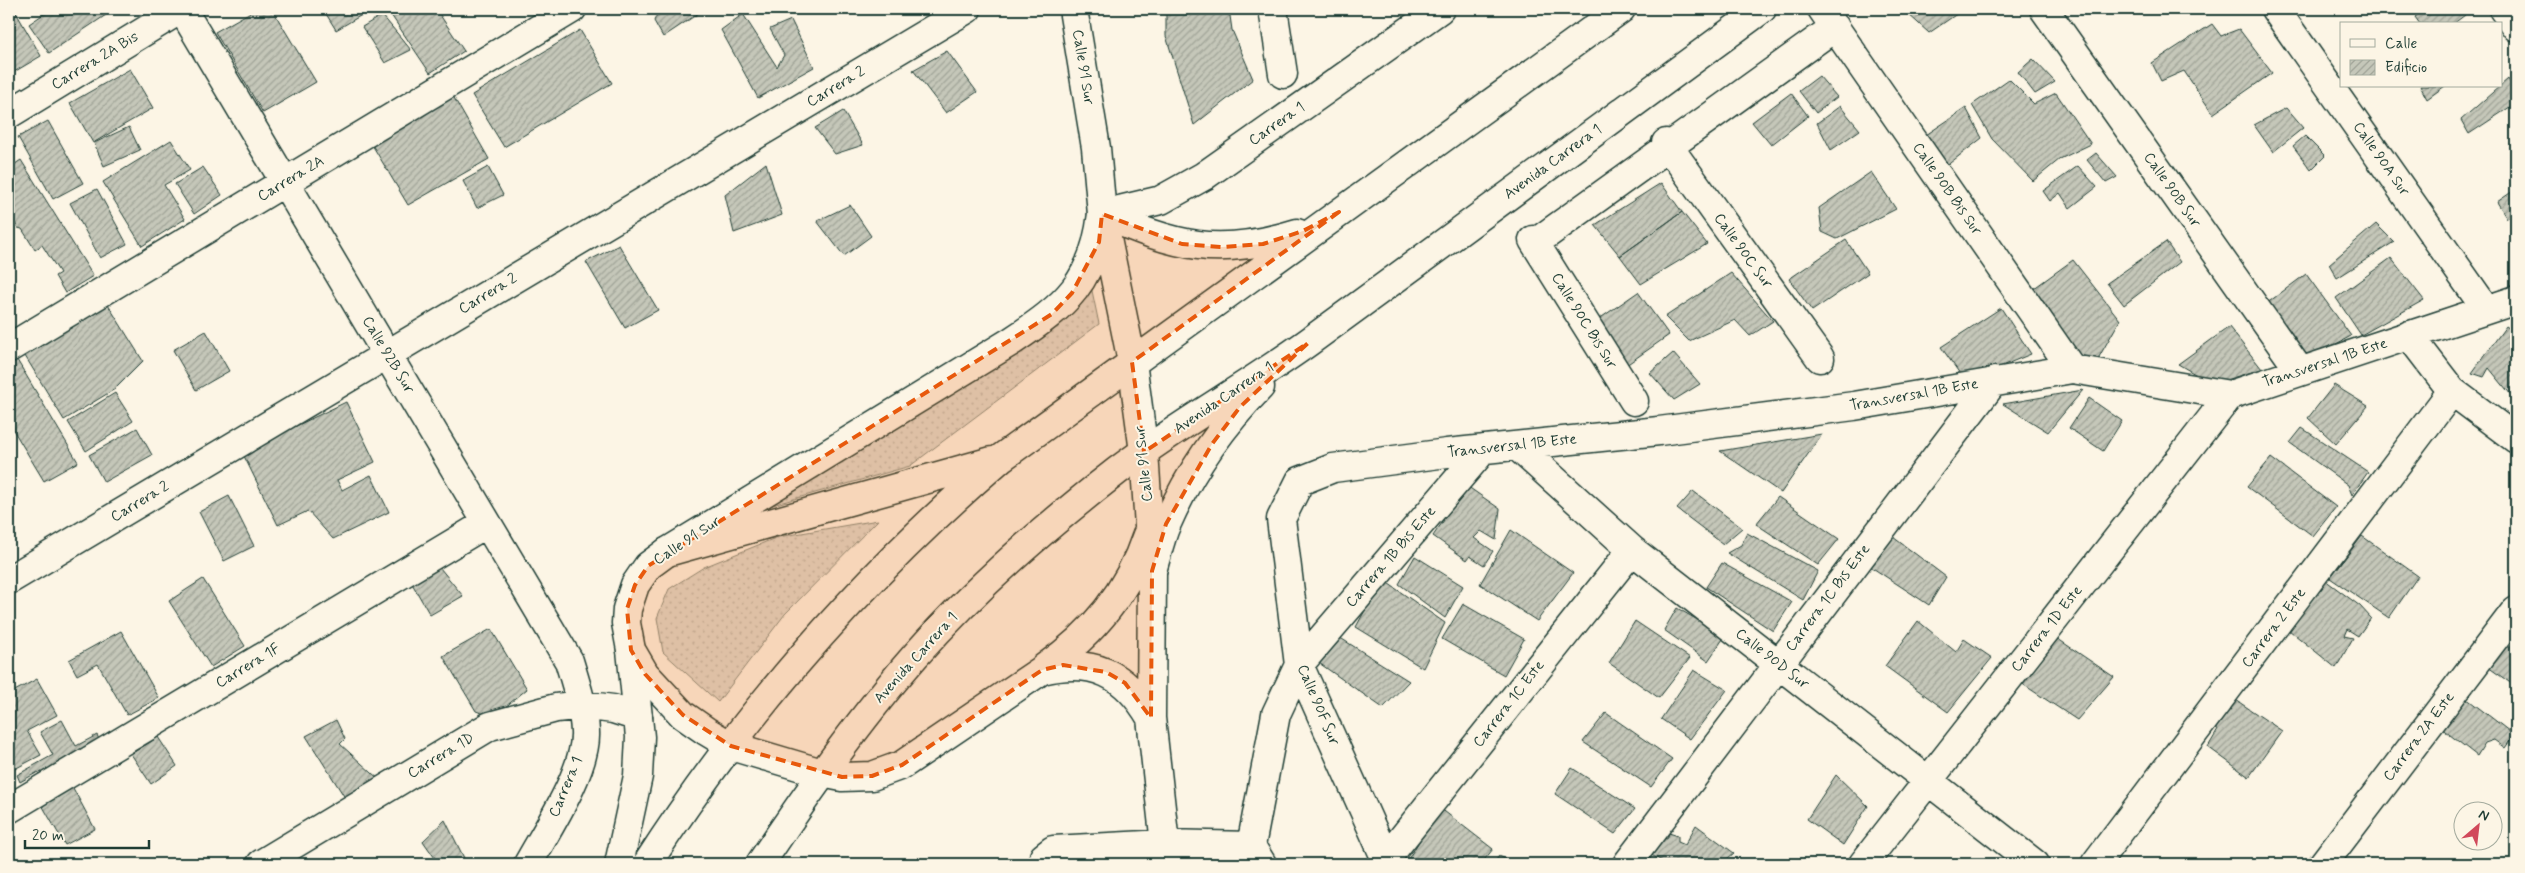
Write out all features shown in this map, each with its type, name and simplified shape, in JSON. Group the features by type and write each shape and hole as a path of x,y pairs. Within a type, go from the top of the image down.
{"main road":[{"name":"Carrera 2A Bis","path":"9,114 182,9"},
{"name":"Calle 92B Sur","path":"182,9 569,661 582,706"},
{"name":"Carrera 2A","path":"9,348 572,9"},
{"name":"Carrera 2","path":"9,580 966,9"},
{"name":"Calle 91 Sur","path":"1073,9 1096,148 1102,214 1132,362 1144,452 1152,571 1151,718 1167,854"},
{"path":"1274,9 1283,74"},
{"name":"Carrera 1","path":"1102,214 1162,200 1204,176 1440,9"},
{"path":"647,864 696,792 779,682 830,622 941,510 1001,458 1620,9"},
{"name":"Avenida Carrera 1","path":"760,864 822,773 910,662 970,599 1024,547 1090,492 1144,452 1308,342 1762,9"},
{"name":"Calle 90B Sur","path":"2044,9 2300,371"},
{"name":"Calle 90A Sur","path":"2275,9 2486,309"},
{"path":"2503,9 2516,27"},
{"path":"1667,145 1829,18"},
{"name":"Calle 90B Bis Sur","path":"1829,18 2072,369"},
{"name":"Calle 90C Bis Sur","path":"1634,401 1534,242 1667,145"},
{"name":"Calle 90C Sur","path":"1667,145 1820,358"},
{"path":"1102,214 1142,231 1182,244 1222,248 1263,244 1302,231 1339,212"},
{"name":"Calle 91 Sur","path":"1102,214 1098,242 1086,272 1072,293 1052,314 1012,341 667,552 648,566 635,585 627,609 626,623 631,650 646,674 676,708 706,731 731,746 822,773 842,777 872,776 902,765 1042,670 1063,665 1085,666 1106,672 1125,683 1140,700 1151,718"},
{"name":"Transversal 1B Este","path":"1300,481 1333,468 1484,449 1659,432 1854,406 2072,369 2230,394 2516,300"},
{"path":"2409,335 2452,391 2516,439"},
{"path":"1152,571 1166,524 1187,483 1212,444 1240,407 1273,373 1308,342"},
{"name":"Carrera 1C Bis Este","path":"1627,864 1994,381"},
{"name":"Carrera 2 Este","path":"2095,864 2452,391"},
{"name":"Carrera 1D Este","path":"1863,864 2230,394"},
{"name":"Calle 90D Sur","path":"1517,446 1632,550 2035,864"},
{"name":"Carrera 1B Bis Este","path":"1256,855 1276,714 1299,665 1484,449"},
{"path":"667,552 1001,458"},
{"name":"Calle 90F Sur","path":"1300,481 1281,519 1299,665 1387,862"},
{"name":"Carrera 1F","path":"9,809 487,523"},
{"path":"1042,670 1090,632 1110,608 1140,556 1150,527"},
{"name":"Carrera 1C Este","path":"1387,862 1632,550"},
{"name":"Carrera 2A Este","path":"2322,864 2516,610"},
{"path":"619,864 638,776 640,737 631,650"},
{"name":"Carrera 1","path":"528,864 567,792 579,762 585,734 582,706"},
{"name":"Carrera 1D","path":"261,864 490,726 556,708 582,706 613,709 638,717"},
{"path":"1044,864 1044,857 1053,850 1256,855"}],"highlighted area":[{"path":"1339,212 1132,362 1144,452 1308,343 1240,407 1212,444 1166,524 1152,571 1151,718 1125,683 1106,672 1063,665 1042,670 902,765 872,776 842,777 731,746 683,715 645,674 631,650 627,609 635,585 648,566 1052,314 1072,293 1099,242 1102,214 1182,244 1222,247 1263,244 1303,231"}],"shaded area":[{"path":"1091,286 1099,324 910,466 755,510 1007,361 1059,323"},
{"path":"878,520 785,614 718,702 663,652 657,618 669,589 704,567 778,537"}],"building":[{"path":"9,9 14,9 41,56 14,72 9,62"},
{"path":"51,9 106,9 109,13 49,53 29,24"},
{"path":"256,9 272,9 316,82 263,113 215,32"},
{"path":"323,9 372,9 336,30"},
{"path":"387,9 436,9 464,51 430,73"},
{"path":"657,9 696,9 699,13 663,37 654,21 658,12"},
{"path":"1166,9 1229,9 1232,30 1253,79 1194,125 1166,36"},
{"path":"1913,9 1964,9 1929,33 1907,13"},
{"path":"2425,9 2460,9 2465,15 2456,22 2419,22 2415,17"},
{"path":"743,14 777,67 784,55 770,29 791,20 814,67 758,98 721,30"},
{"path":"382,15 411,50 385,63 362,27"},
{"path":"2212,24 2221,36 2239,29 2272,73 2213,114 2184,71 2161,81 2152,63"},
{"path":"580,30 612,83 504,147 472,95"},
{"path":"947,51 977,92 946,113 913,70"},
{"path":"2033,59 2055,82 2035,94 2018,72"},
{"path":"130,69 153,108 93,143 70,103"},
{"path":"1819,76 1837,97 1816,113 1799,91"},
{"path":"2009,79 2034,104 2056,93 2091,144 2060,159 2033,181 1992,139 1972,105"},
{"path":"2508,79 2516,92 2516,103 2469,134 2461,120 2498,88 2502,88 2502,84"},
{"path":"2421,88 2442,88 2427,99"},
{"path":"1791,93 1808,116 1771,145 1752,122"},
{"path":"453,96 489,159 408,205 371,143"},
{"path":"1840,106 1860,130 1831,150 1817,123"},
{"path":"1966,108 1982,138 1941,170 1920,139"},
{"path":"2286,108 2303,128 2273,152 2254,125"},
{"path":"843,111 863,145 835,154 815,128"},
{"path":"48,121 83,183 53,199 18,137"},
{"path":"129,127 140,150 104,166 94,143"},
{"path":"2305,136 2325,156 2311,170 2293,146"},
{"path":"171,140 190,170 164,185 185,219 142,246 103,182"},
{"path":"2096,153 2117,177 2106,183 2087,160"},
{"path":"21,160 93,276 65,293 55,276 60,273 42,245 35,250 22,229 18,228 9,214 9,168"},
{"path":"766,163 782,215 734,233 725,195"},
{"path":"2078,166 2097,187 2070,208 2060,193 2050,201 2043,191"},
{"path":"203,167 222,195 194,214 175,184"},
{"path":"488,167 503,195 477,208 463,181"},
{"path":"1871,172 1896,209 1837,239 1822,232 1819,208"},
{"path":"1661,183 1682,212 1620,256 1595,225"},
{"path":"97,189 127,244 100,258 70,203"},
{"path":"2516,189 2516,213 2507,218 2497,202"},
{"path":"850,205 871,236 844,256 817,221"},
{"path":"1682,212 1707,244 1641,284 1620,256"},
{"path":"2376,224 2394,242 2337,278 2329,264"},
{"path":"1846,240 1868,273 1812,311 1789,279"},
{"path":"2166,242 2180,262 2124,305 2107,283"},
{"path":"619,245 658,310 625,328 586,262"},
{"path":"2391,258 2424,300 2361,335 2336,298"},
{"path":"2073,260 2120,320 2095,364 2075,362 2026,294"},
{"path":"1731,273 1773,321 1750,336 1735,320 1689,341 1665,317"},
{"path":"2306,274 2351,336 2302,362 2262,307"},
{"path":"1638,292 1669,335 1622,368 1589,326"},
{"path":"105,300 143,361 115,389 64,420 22,351"},
{"path":"2001,308 2031,354 1965,381 1941,347"},
{"path":"2506,326 2516,333 2516,369 2512,376 2516,379 2516,388 2514,389 2516,401 2489,368 2484,377 2472,373"},
{"path":"2229,327 2262,369 2212,384 2178,364"},
{"path":"206,331 229,371 196,390 173,350"},
{"path":"1673,353 1700,384 1674,400 1650,373"},
{"path":"14,355 78,462 44,481 9,423 9,358"},
{"path":"2334,385 2368,406 2336,444 2308,418"},
{"path":"2083,390 2048,432 2003,404"},
{"path":"115,393 133,421 86,451 68,422"},
{"path":"2089,398 2122,421 2103,451 2069,428"},
{"path":"346,402 375,462 337,480 342,490 371,475 389,512 333,539 308,511 278,525 242,452"},
{"path":"137,428 152,455 104,482 89,455"},
{"path":"2302,428 2368,472 2352,495 2348,485 2290,443"},
{"path":"1822,434 1781,493 1720,451"},
{"path":"2271,458 2336,507 2313,536 2247,487"},
{"path":"1464,484 1500,509 1496,540 1481,531 1474,538 1493,551 1484,565 1470,556 1467,560 1433,536 1444,520 1430,516"},
{"path":"1693,491 1742,528 1723,544 1677,509"},
{"path":"229,496 254,546 224,561 199,512"},
{"path":"1778,497 1839,539 1818,565 1756,524"},
{"path":"1511,530 1573,573 1537,621 1480,584"},
{"path":"1885,531 1946,577 1929,605 1862,561"},
{"path":"1747,533 1818,571 1803,600 1727,553 1741,545"},
{"path":"2362,536 2418,576 2389,618 2330,578"},
{"path":"1415,556 1463,586 1445,618 1399,584"},
{"path":"1722,563 1792,602 1773,631 1706,587"},
{"path":"440,568 463,596 430,615 410,580"},
{"path":"2321,577 2360,606 2371,618 2358,636 2347,629 2344,636 2353,638 2336,668 2284,626"},
{"path":"203,579 245,646 211,667 169,601"},
{"path":"1382,579 1445,623 1423,668 1356,627"},
{"path":"1463,604 1524,639 1504,675 1442,639"},
{"path":"1677,608 1725,636 1708,661 1664,630"},
{"path":"1635,621 1690,658 1659,698 1609,663"},
{"path":"1918,621 1956,652 1964,639 1992,658 1948,712 1885,666"},
{"path":"491,629 527,689 493,717 476,711 443,656"},
{"path":"121,631 159,698 127,715 98,664 77,675 69,660"},
{"path":"1334,634 1409,681 1383,708 1319,663"},
{"path":"2503,634 2516,641 2516,687 2481,662"},
{"path":"2058,639 2114,677 2077,720 2021,683"},
{"path":"1694,670 1727,690 1690,739 1661,719"},
{"path":"37,679 57,715 27,731 41,755 9,772 9,694"},
{"path":"2457,691 2514,735 2505,748 2494,740 2485,743 2477,756 2436,724"},
{"path":"2230,696 2282,731 2249,777 2208,747 2218,730 2209,725"},
{"path":"1606,713 1672,759 1651,787 1583,742"},
{"path":"62,720 76,746 97,735 103,748 43,780 38,772 20,782 17,775 53,755 40,732"},
{"path":"336,720 345,739 340,744 382,782 349,804 306,736"},
{"path":"158,737 177,766 151,784 131,754"},
{"path":"1572,768 1635,809 1615,834 1555,794"},
{"path":"1836,775 1868,806 1843,845 1807,819"},
{"path":"73,788 95,829 65,845 42,805"},
{"path":"1440,808 1493,849 1481,864 1405,864"},
{"path":"445,820 464,858 456,864 439,864 423,841"},
{"path":"1696,825 1734,853 1721,864 1667,864 1646,852 1657,836 1667,839 1669,833 1678,836 1678,842 1685,845"},
{"path":"1499,856 1516,864 1493,864"}]}
